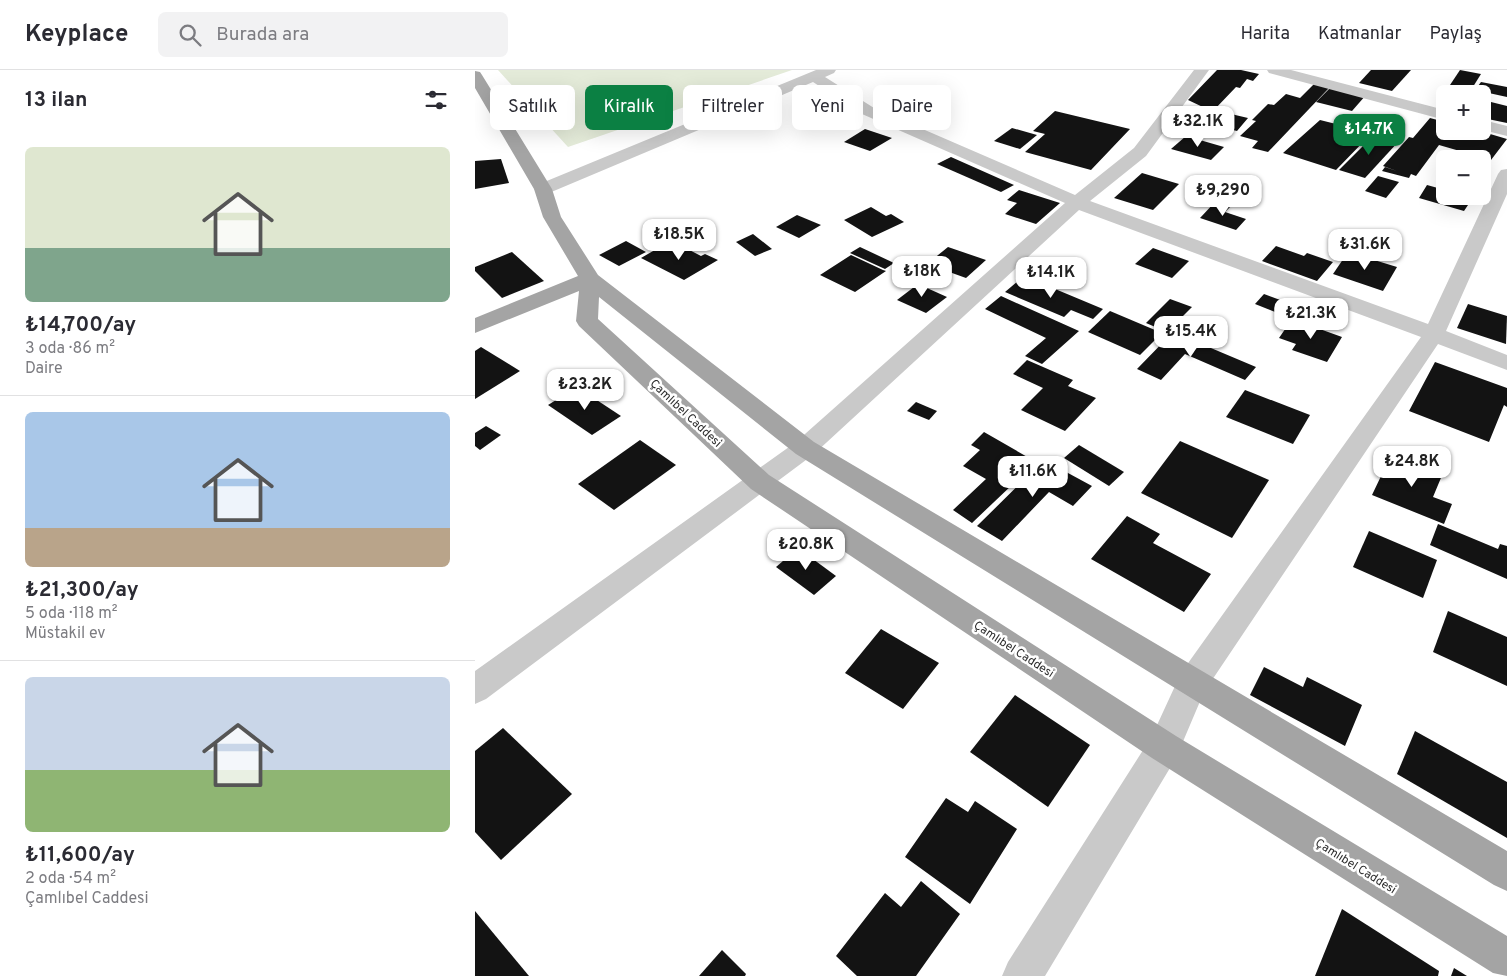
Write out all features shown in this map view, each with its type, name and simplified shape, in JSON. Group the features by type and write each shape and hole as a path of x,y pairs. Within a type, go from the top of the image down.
{"main road":[{"path":"475,75 543,189 552,217 589,279 805,448 1192,684 1507,872"},
{"path":"475,326 589,279"},
{"name":"Çamlıbel Caddesi","path":"589,279 587,321 760,482 1164,747 1507,959"}],"street":[{"path":"475,689 805,448 1077,202 1139,152 1202,70"},
{"path":"1273,70 1436,113"},
{"path":"543,189 821,73 868,111 1102,213 1434,334 1507,363"},
{"path":"1491,127 1507,131"},
{"path":"1022,976 1164,747 1192,684 1434,334 1507,174"}],"green space":[{"path":"498,70 792,70 748,85 683,85 683,107 673,111 673,85 585,85 585,130 617,130 568,147 553,130 575,130 575,85 512,85"}],"building":[{"path":"1217,70 1241,70 1259,74 1253,81 1247,79 1240,88 1236,87 1214,110 1248,118 1237,131 1196,121 1207,109 1188,100"},
{"path":"1371,70 1411,70 1392,91 1359,83"},
{"path":"1460,70 1481,74 1474,85 1450,85"},
{"path":"1481,82 1507,87 1507,97 1491,94 1491,85 1479,85"},
{"path":"1314,84 1329,88 1268,152 1252,148 1258,141 1240,136 1256,121 1252,120 1268,104 1274,105 1286,94 1300,98"},
{"path":"1331,87 1366,95 1352,111 1316,102"},
{"path":"1491,102 1507,106 1507,123 1491,120"},
{"path":"1055,111 1130,129 1091,170 1025,152 1045,134 1033,131"},
{"path":"1430,118 1436,120 1436,140 1491,140 1491,134 1507,139 1491,160 1491,150 1456,150 1439,145 1416,176 1411,174 1409,178 1382,171 1385,167 1397,171 1383,166 1409,137 1413,138"},
{"path":"1320,120 1344,126 1342,129 1369,136 1336,170 1283,153"},
{"path":"1012,128 1037,135 1020,149 994,141"},
{"path":"865,129 892,138 870,151 844,142"},
{"path":"1375,134 1399,141 1365,178 1339,170"},
{"path":"1186,136 1224,147 1211,160 1171,149"},
{"path":"951,157 1014,185 1001,192 937,164"},
{"path":"501,159 509,183 475,189 475,161"},
{"path":"1142,173 1179,184 1153,210 1114,198"},
{"path":"1378,176 1399,182 1386,198 1365,191"},
{"path":"1427,185 1436,188 1436,203 1419,198"},
{"path":"1195,187 1220,194 1212,203 1187,196"},
{"path":"1019,190 1060,203 1036,224 1005,214 1017,203 1007,200"},
{"path":"1215,202 1230,207 1225,212 1246,219 1236,230 1200,218"},
{"path":"1443,205 1468,205 1464,211"},
{"path":"871,207 886,216 891,214 904,222 872,237 844,220"},
{"path":"797,215 821,225 799,238 776,227"},
{"path":"753,234 772,249 755,256 736,242"},
{"path":"626,241 646,252 619,266 599,255"},
{"path":"676,243 701,256 705,254 718,260 684,280 641,258 660,247 665,249"},
{"path":"1276,246 1304,256 1307,253 1333,262 1317,281 1262,261"},
{"path":"860,247 894,263 885,269 850,253"},
{"path":"948,247 986,260 966,278 927,264"},
{"path":"1153,248 1189,261 1172,278 1135,264"},
{"path":"512,252 544,281 502,298 475,271 475,267"},
{"path":"1348,252 1397,267 1383,291 1333,274"},
{"path":"851,255 886,271 855,292 820,275"},
{"path":"1024,276 1103,309 1093,319 1071,310 1064,317 1005,292"},
{"path":"918,284 947,297 926,313 897,300"},
{"path":"1264,294 1302,308 1293,319 1255,304"},
{"path":"1001,296 1079,331 1042,364 1025,356 1046,338 985,309"},
{"path":"1170,299 1192,307 1167,332 1146,323"},
{"path":"1468,304 1507,316 1506,344 1457,328"},
{"path":"1110,311 1162,333 1140,355 1088,332"},
{"path":"1292,319 1342,337 1327,362 1292,350 1296,344 1279,338"},
{"path":"1173,332 1256,367 1245,380 1185,354 1161,380 1137,369"},
{"path":"481,347 520,371 475,399 475,351"},
{"path":"1027,360 1073,380 1068,386 1096,398 1065,431 1021,410 1043,388 1013,374"},
{"path":"1435,362 1507,388 1507,407 1504,405 1489,442 1409,411"},
{"path":"577,387 621,416 592,435 548,405"},
{"path":"1245,390 1310,415 1293,444 1226,417"},
{"path":"916,402 937,411 929,420 907,411"},
{"path":"486,426 501,435 480,450 475,446 475,433"},
{"path":"984,432 1036,462 972,523 953,510 986,479 963,466 980,450 971,445"},
{"path":"640,440 676,465 614,510 578,484"},
{"path":"1180,441 1269,480 1232,538 1141,493"},
{"path":"1079,445 1124,472 1109,486 1064,458"},
{"path":"1392,453 1443,473 1433,497 1452,504 1444,524 1372,495"},
{"path":"1044,460 1092,486 1073,506 1049,492 1002,541 977,526"},
{"path":"1127,516 1160,534 1153,543 1211,574 1184,612 1091,559"},
{"path":"1438,524 1498,549 1500,544 1507,546 1507,579 1430,545"},
{"path":"1369,531 1437,560 1423,598 1353,567"},
{"path":"798,548 836,576 814,595 776,567"},
{"path":"1448,611 1507,637 1507,686 1433,652"},
{"path":"881,629 939,663 903,709 845,673"},
{"path":"1264,667 1303,687 1307,677 1362,705 1345,746 1250,695"},
{"path":"1015,695 1090,745 1048,807 970,752"},
{"path":"503,728 572,794 501,860 475,832 475,751"},
{"path":"1415,731 1507,782 1507,838 1397,774"},
{"path":"946,798 968,812 975,801 1017,829 970,904 905,857"},
{"path":"921,881 960,914 916,976 857,976 836,956 885,893 901,907"},
{"path":"1342,909 1439,971 1438,976 1315,976"},
{"path":"475,911 529,976 475,976"},
{"path":"722,950 746,974 745,976 699,976"},
{"path":"1454,968 1467,976 1451,976"}]}
